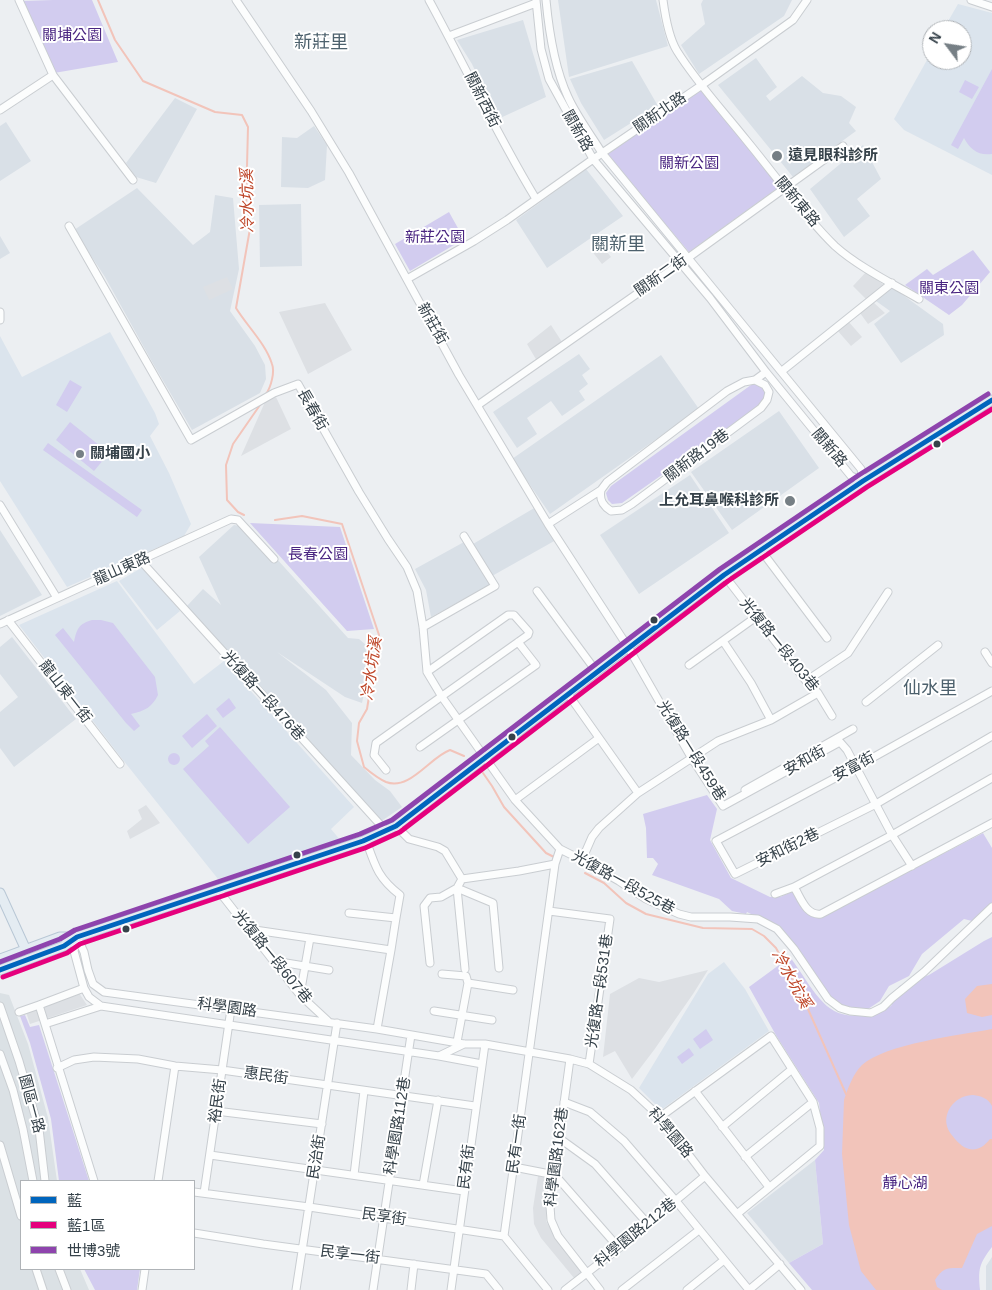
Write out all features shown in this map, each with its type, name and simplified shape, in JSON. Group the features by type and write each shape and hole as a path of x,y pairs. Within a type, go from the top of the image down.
{"main road":[{"path":"0,970 64,946 77,937 366,840 396,826 628,647 760,549 863,481 992,400"},
{"path":"0,893 26,950"},
{"path":"0,960 60,937 77,937"}],"street":[{"path":"20,0 52,75 133,180"},
{"name":"新莊街","path":"236,0 311,111 349,173 478,405 548,524 628,647"},
{"name":"關新西街","path":"429,0 504,143 536,199"},
{"name":"關新路","path":"546,0 553,47 563,83 569,98 602,153 861,469 863,481"},
{"name":"關新東路","path":"663,0 664,14 676,50 785,188 837,247 918,300"},
{"name":"關新北路","path":"407,279 507,220 702,85 793,20 807,0"},
{"path":"971,0 992,7"},
{"path":"449,36 536,2"},
{"name":"關新路","path":"536,2 541,49 549,79 593,159 710,298 777,386 851,476 863,481"},
{"path":"0,110 52,75"},
{"name":"關新二街","path":"478,405 681,263 843,146"},
{"name":"長春街","path":"69,226 192,440 274,393 298,384 359,492 408,567 417,591 423,627 427,672 442,698 485,758"},
{"path":"782,371 892,283"},
{"path":"0,312 0,320"},
{"path":"548,524 601,490 607,482 727,391 744,382 755,380 766,372"},
{"path":"755,380 765,384 769,392"},
{"name":"關新路19巷","path":"601,490 602,503 611,510 617,511 627,507 761,408 768,400 769,392 777,386"},
{"path":"0,505 57,598"},
{"name":"龍山東路","path":"0,624 141,561 231,518 238,520 274,559"},
{"path":"423,627 495,586 464,536"},
{"path":"760,549 827,638"},
{"name":"光復路一段476巷","path":"141,561 386,831"},
{"name":"光復路一段403巷","path":"724,576 806,681 818,693 832,716"},
{"path":"537,591 596,672"},
{"path":"806,681 848,653 888,592"},
{"path":"386,770 374,755 376,743 442,698 528,635 529,632 514,615 508,614 427,672"},
{"path":"689,665 756,617"},
{"name":"龍山東一街","path":"8,620 120,764"},
{"path":"722,641 751,683 771,720"},
{"path":"420,747 536,665 518,642"},
{"path":"866,702 938,645"},
{"name":"光復路一段459巷","path":"628,647 691,757 723,806 754,784 853,729"},
{"path":"985,652 992,663"},
{"name":"安富街","path":"716,841 856,767 992,691"},
{"path":"582,860 592,837 599,828 638,793 718,741 771,720 818,693"},
{"path":"568,694 638,793"},
{"path":"876,804 992,736"},
{"path":"515,800 599,738"},
{"name":"安和街","path":"723,806 840,742 847,750 892,835 912,866"},
{"name":"光復路一段525巷","path":"485,758 515,800 560,849 619,881 646,899 679,914 691,917 736,917 758,920 777,929 828,999 840,1008 850,1011 871,1012 883,1007 924,972 992,907"},
{"path":"775,894 794,887 892,835 992,778"},
{"name":"安和街2巷","path":"716,841 735,874 876,804"},
{"path":"794,887 809,911 815,915 821,914 992,823"},
{"path":"396,826 409,839 438,847 445,851 462,879"},
{"path":"366,840 376,869 386,884 400,895 377,1028"},
{"path":"530,1051 555,864 560,849"},
{"path":"462,879 555,864"},
{"path":"430,963 424,906 430,898 441,897 457,888 462,879"},
{"path":"457,888 493,904 499,968"},
{"path":"457,888 465,970"},
{"name":"光復路一段607巷","path":"218,890 300,995 328,1022"},
{"name":"光復路一段531巷","path":"549,911 610,919 589,1064"},
{"path":"349,913 396,918"},
{"path":"248,929 391,950"},
{"path":"77,937 74,951 84,988 89,997 101,1006"},
{"name":"科學園路","path":"77,937 94,984 104,992 377,1028 461,1043 485,1044 530,1051 589,1064 631,1090 660,1117 705,1176 800,1290"},
{"path":"300,995 310,938"},
{"path":"274,961 329,970"},
{"path":"442,974 466,976 468,983 462,1015 461,1043"},
{"path":"468,983 513,990"},
{"path":"18,1012 84,988"},
{"path":"39,1004 94,1180"},
{"name":"園區一路","path":"0,1006 39,1129 45,1180"},
{"name":"科學園路","path":"45,1024 101,1006 334,1039 482,1064"},
{"name":"裕民街","path":"204,1193 231,1009"},
{"path":"434,1011 492,1020"},
{"name":"園區一路","path":"0,1012 8,1029"},
{"name":"民治街","path":"296,1290 337,1023"},
{"name":"科學園路112巷","path":"373,1290 411,1035"},
{"path":"660,1117 771,1036 813,1102 820,1128 820,1146 736,1214"},
{"name":"科學園路","path":"439,1056 461,1043"},
{"name":"民有街","path":"451,1290 485,1044"},
{"name":"民有一街","path":"504,1236 530,1051"},
{"path":"0,1054 13,1090 21,1121 31,1180"},
{"name":"惠民街","path":"58,1068 74,1060 94,1057 138,1059 175,1066 222,1070 475,1106"},
{"name":"科學園路162巷","path":"570,1059 550,1206 551,1220 558,1236 600,1290"},
{"path":"158,1180 175,1066"},
{"path":"722,1127 791,1070"},
{"path":"354,1175 364,1091"},
{"path":"694,1091 769,1187"},
{"path":"423,1185 438,1100"},
{"path":"564,1102 590,1112 617,1135 676,1201 749,1290 780,1264"},
{"path":"745,1156 813,1102"},
{"path":"216,1111 322,1124"},
{"path":"560,1138 595,1164 648,1224"},
{"path":"0,1145 20,1213"},
{"path":"210,1155 464,1191"},
{"path":"514,1167 555,1175 619,1248"},
{"name":"科學園路212巷","path":"566,1290 705,1176"},
{"name":"民享街","path":"195,1192 383,1217 504,1236"},
{"path":"622,1290 700,1230"},
{"name":"民享一街","path":"195,1233 486,1274 499,1290"},
{"path":"504,1236 548,1290"},
{"path":"687,1290 724,1260"},
{"path":"411,1290 414,1264"},
{"path":"36,1270 44,1290"},
{"path":"59,1270 67,1290"},
{"path":"142,1290 145,1270"}],"shaded area":[{"path":"558,0 656,0 668,46 569,77"},
{"path":"703,0 792,0 784,16 699,74 681,45 705,24 701,4"},
{"path":"958,4 992,13 992,175 904,130 894,119 922,69 972,70 972,20 949,20"},
{"path":"523,20 546,97 498,119 472,64 457,40"},
{"path":"756,58 777,87 766,96 770,101 802,76 823,93 841,96 856,107 849,123 856,131 793,177 718,85"},
{"path":"632,61 658,106 604,140 581,103 570,79"},
{"path":"175,98 197,109 156,183 136,177 126,163"},
{"path":"6,122 31,161 0,181 0,126"},
{"path":"314,126 327,145 325,180 308,188 281,187 282,137 297,138"},
{"path":"863,145 881,179 857,199 870,216 844,237 810,189"},
{"path":"586,169 623,216 547,268 516,220"},
{"path":"137,188 193,245 210,232 215,195 233,198 239,269 230,311 255,346 265,365 266,379 260,393 192,430 105,277 74,230"},
{"path":"301,204 302,266 260,267 259,205"},
{"path":"0,236 10,253 0,259"},
{"path":"600,243 611,257 602,264 591,250"},
{"path":"866,272 884,285 866,299 853,286"},
{"path":"227,277 233,289 209,300 203,287"},
{"path":"892,287 943,324 944,335 901,363 874,324 890,311 876,301"},
{"path":"873,302 885,313 868,324 860,313"},
{"path":"325,303 352,350 308,374 279,312"},
{"path":"848,321 862,337 851,346 837,330"},
{"path":"551,325 562,342 537,361 527,344"},
{"name":"關埔國小","path":"110,332 155,413 159,424 150,436 169,473 191,524 184,536 67,587 0,481 0,336 22,377"},
{"path":"579,354 590,369 582,375 588,384 579,391 585,400 562,416 551,401 527,418 537,434 517,448 493,412"},
{"path":"661,355 699,409 550,514 512,459"},
{"path":"276,397 291,429 241,456 265,402"},
{"path":"779,411 819,468 732,530 691,472"},
{"path":"690,475 729,533 639,594 600,535"},
{"path":"536,507 556,540 492,576 473,544"},
{"path":"234,525 249,528 348,638 359,639 373,651 362,703 345,697 277,652 326,690 352,723 351,755 375,780 390,791 402,807 380,822 186,607 203,589 221,605 199,557"},
{"path":"0,530 42,595 0,616"},
{"path":"464,542 490,585 431,617 426,590 415,569"},
{"path":"143,567 180,611 157,630 119,581"},
{"path":"117,581 194,684 224,661 354,807 331,829 341,841 218,879 19,625"},
{"path":"12,637 76,719 14,767 0,748 0,712 18,697 0,674 0,647"},
{"path":"146,805 160,823 130,839 127,831 142,819 138,810"},
{"path":"724,962 745,989 769,1031 661,1110 639,1088 708,974"},
{"path":"708,970 632,1079 615,1051 603,1057 610,994 639,978 659,982"},
{"path":"992,984 992,1015 982,1017 967,1013 965,999 977,986"},
{"path":"0,993 9,995 28,1044 48,1118 57,1180 20,1180 20,1270 80,1270 89,1290 0,1290"},
{"path":"79,993 87,1005 30,1024 26,1012"},
{"name":"靜心湖","path":"992,1029 992,1106 986,1099 981,1097 967,1096 952,1104 946,1120 951,1134 959,1144 968,1149 973,1150 982,1147 992,1139 992,1226 977,1234 962,1268 946,1269 938,1276 935,1280 937,1287 942,1290 876,1290 861,1271 849,1225 842,1154 844,1100 851,1081 862,1065 888,1051 924,1041"},
{"path":"815,1160 823,1244 789,1263 747,1213"},
{"path":"538,1176 550,1178 546,1221 556,1238 582,1272 574,1278 541,1238 534,1224 533,1208"},
{"path":"992,1257 992,1290 986,1290 986,1266"}],"green space":[{"name":"關埔公園","path":"92,0 118,62 54,73 22,1"},
{"path":"992,69 992,154 983,154 975,151 964,138 958,149 951,145"},
{"path":"965,80 979,87 972,99 959,92"},
{"name":"關新公園","path":"697,83 779,187 689,252 606,154"},
{"name":"新莊公園","path":"449,212 464,239 410,271 395,244"},
{"name":"關東公園","path":"973,250 990,272 962,305 949,315 905,285 927,269 933,275"},
{"path":"70,380 82,387 67,412 56,405"},
{"path":"757,384 765,387 769,397 764,403 622,503 612,504 608,500 606,493 611,486 751,385"},
{"path":"70,422 109,453 94,471 56,440"},
{"path":"48,443 142,510 137,517 43,450"},
{"name":"長春公園","path":"250,523 340,527 374,629 347,631"},
{"path":"92,620 113,623 155,677 158,695 147,708 131,714 140,726 134,731 55,635 63,628 74,642 79,627"},
{"path":"229,698 236,708 223,718 216,709"},
{"path":"207,714 217,726 192,748 182,736"},
{"path":"220,727 290,807 248,844 183,769 209,746 205,741"},
{"path":"174,753 180,759 174,765 168,759"},
{"path":"707,795 717,809 710,840 731,878 770,897 780,897 794,891 807,913 815,917 821,917 983,833 992,848 992,903 972,921 964,919 922,954 909,976 889,986 880,1001 868,1009 851,1009 841,1006 830,998 796,947 753,915 747,912 746,914 732,911 719,899 652,875 658,864 653,858 647,858 646,828 643,814"},
{"name":"靜心湖","path":"992,937 992,1247 980,1267 980,1290 812,1290 789,1263 823,1244 815,1160 824,1150 819,1103 777,1037 749,987 790,957 820,999 829,1008 840,1014 854,1016 870,1013 891,1006 899,986 929,975"},
{"path":"25,1015 30,1027 39,1025 89,1180 59,1180 51,1119 30,1043 20,1016"},
{"path":"706,1029 713,1040 700,1049 693,1039"},
{"path":"689,1048 694,1055 682,1064 677,1057"},
{"path":"85,1270 140,1270 137,1290 95,1290"}],"waterway":[{"name":"冷水坑溪","path":"98,0 115,40 143,81 215,112 242,115 248,127 246,205 251,223 236,308 261,342 272,364 272,379 266,394"},
{"name":"冷水坑溪","path":"244,515 238,512 227,500 226,465 233,444 260,405"},
{"name":"冷水坑溪","path":"275,520 302,516 342,524 379,635 367,709 359,723 357,741 364,767 383,781 395,783 412,778 435,759 450,750 464,756"},
{"name":"冷水坑溪","path":"483,773 504,807 546,853 554,857"},
{"name":"冷水坑溪","path":"585,873 604,883 626,903 646,914 703,928 752,929 764,936 776,948 803,998 846,1094"}],"transit line":[{"name":"世博3號","path":"0,962 60,939 75,930 360,834 392,820 720,569 859,475 988,394"},
{"name":"藍","path":"0,970 64,946 77,937 363,841 396,826 724,575 863,481 992,400"},
{"name":"藍1區","path":"3,977 67,953 80,944 365,848 400,832 728,581 867,487 992,409"}],"place":[{"name":"遠見眼科診所","path":"777,156"},
{"name":"關埔國小","path":"80,454"},
{"name":"上允耳鼻喉科診所","path":"790,501"}],"district":[{"name":"新莊里","path":"321,43"},
{"name":"關新里","path":"618,245"},
{"name":"仙水里","path":"930,689"}]}
